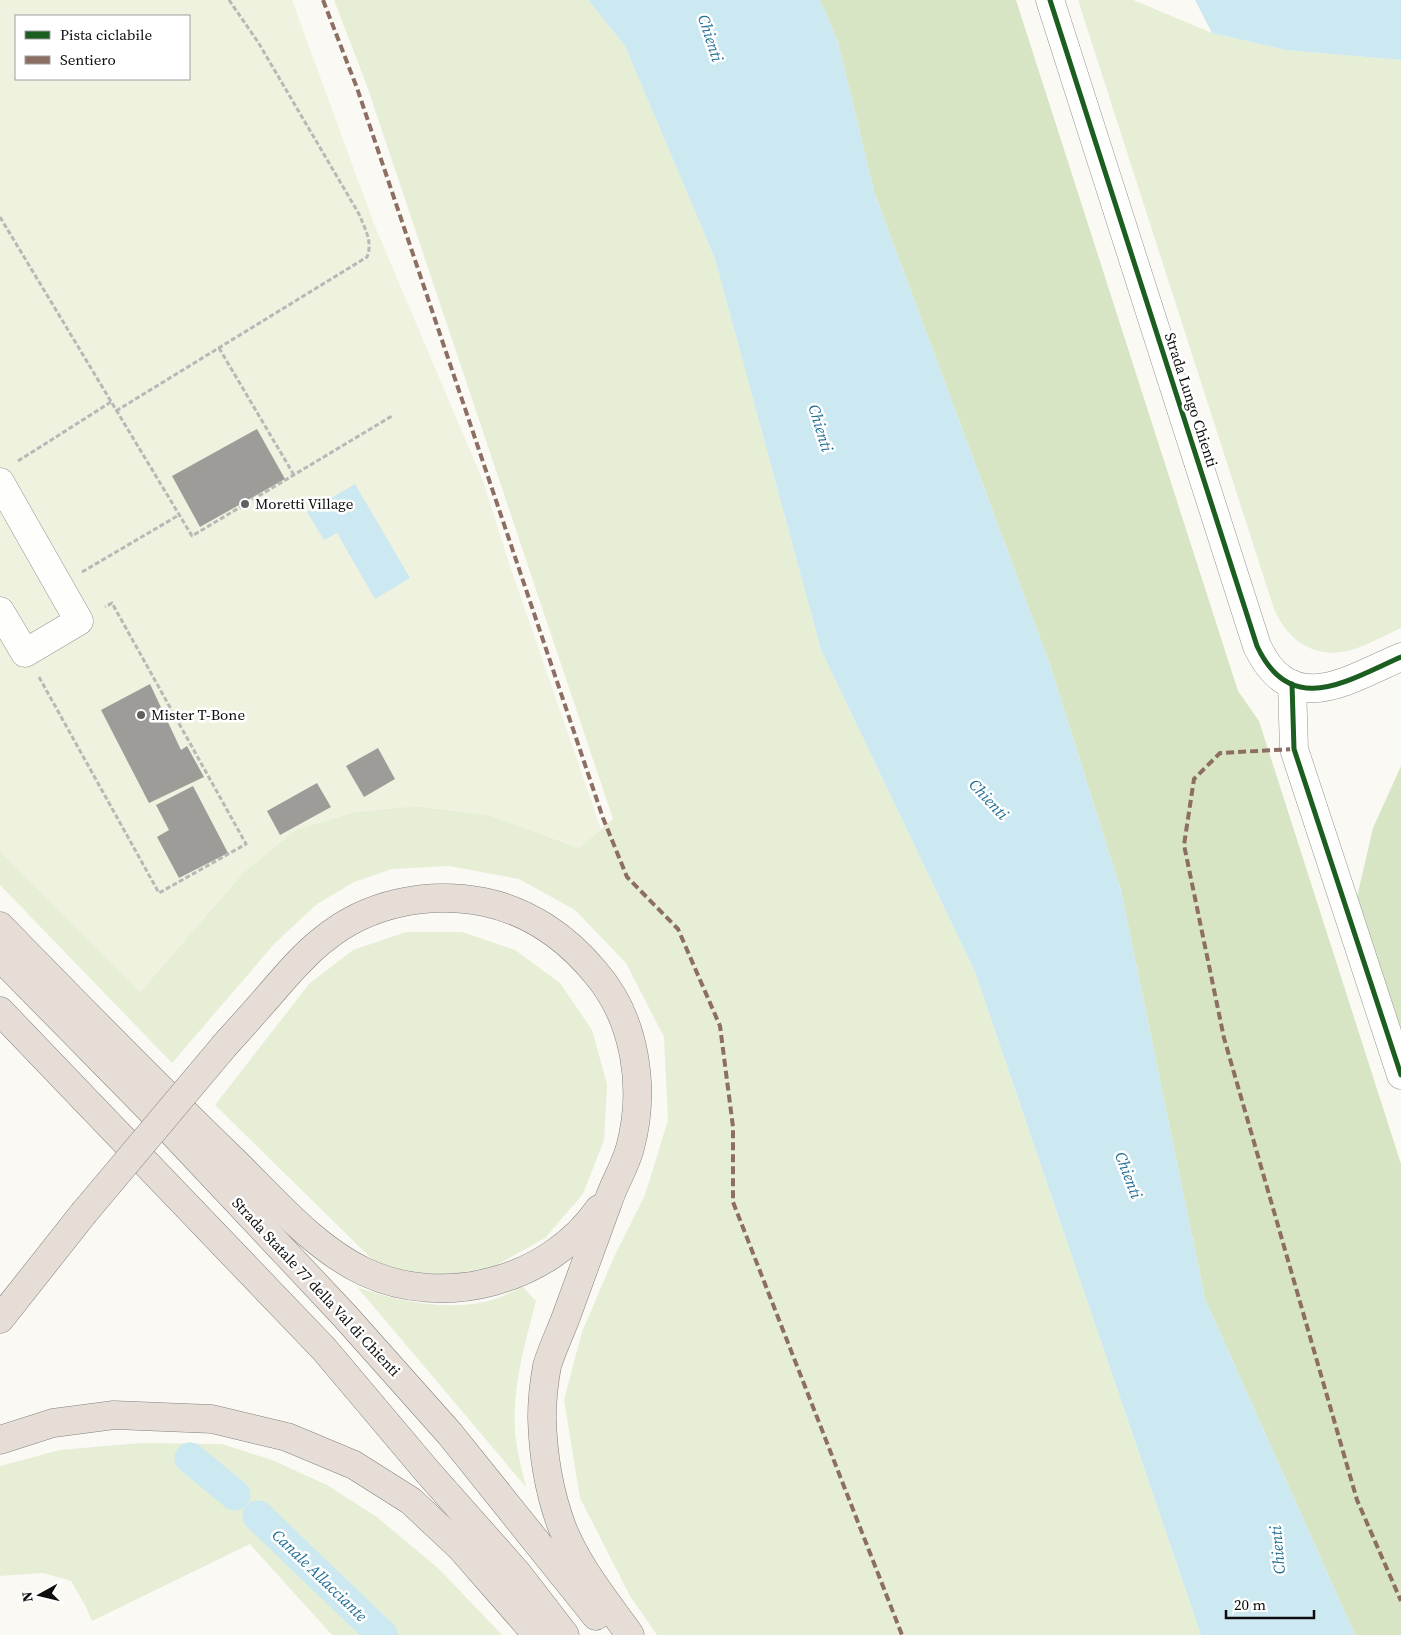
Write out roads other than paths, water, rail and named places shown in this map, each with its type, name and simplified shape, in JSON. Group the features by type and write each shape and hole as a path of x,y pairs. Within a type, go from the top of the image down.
{"highway":[{"path":"0,1318 83,1214 225,1045 306,954 325,938 358,918 378,909 400,902 423,898 470,900 518,912 564,940 600,976 627,1029 636,1072 638,1092 636,1121 630,1150 612,1192 547,1366 542,1414 543,1447 551,1491 563,1529 584,1570 630,1635"},
{"path":"0,926 172,1100 303,1228 338,1257 366,1272 401,1284 437,1288 466,1287 502,1279 538,1263 562,1248 583,1229 612,1192"},
{"name":"Strada Statale 77 della Val di Chienti","path":"0,957 173,1132 344,1315 450,1434 611,1635"},
{"path":"0,1010 324,1348 426,1470 518,1574 565,1635"},
{"path":"0,1440 53,1423 114,1415 212,1419 288,1436 354,1465 411,1500 461,1548 537,1635"}],"street":[{"name":"Strada Lungo Chienti","path":"1050,0 1258,646 1270,668 1278,676 1304,688 1319,689 1336,686 1401,657"},
{"path":"0,611 25,653 79,621 60,586 8,472"},
{"path":"1292,684 1294,749 1401,1075"}],"water":[{"name":"Chienti","path":"588,0 820,0 838,42 874,192 1050,665 1121,891 1205,1299 1355,1635 1201,1635 975,972 821,650 715,259 625,46"},
{"path":"1195,0 1401,0 1401,60 1286,50 1212,33"},
{"path":"355,484 410,578 375,599 337,533 324,540 307,512"}],"waterway":[{"name":"Canale Allacciante","path":"190,1458 235,1495"},
{"name":"Canale Allacciante","path":"258,1516 382,1635"}],"place":[{"name":"Moretti Village","path":"245,504"},
{"name":"Mister T-Bone","path":"141,715"}]}
